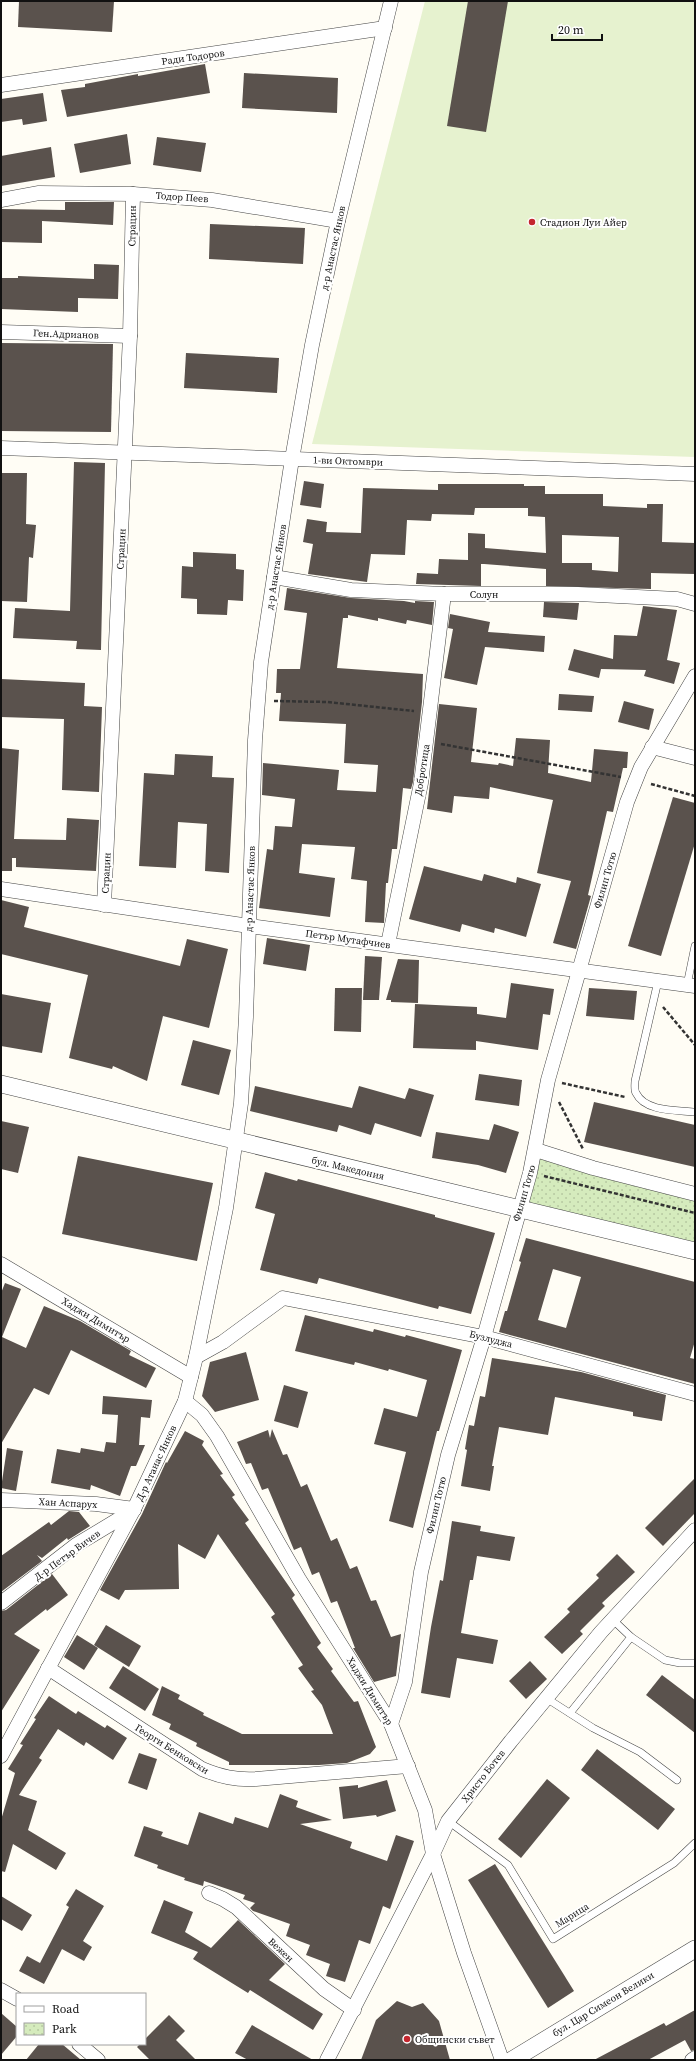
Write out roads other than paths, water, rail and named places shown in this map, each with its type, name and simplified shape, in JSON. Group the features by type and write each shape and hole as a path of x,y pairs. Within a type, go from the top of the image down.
{"street":[{"name":"д-р Анастас Янков","path":"236,1142 241,1103 257,700 292,459 312,345 338,221 391,1"},
{"name":"Ради Тодоров","path":"1,85 385,28"},
{"name":"Тодор Пеев","path":"1,200 39,193 132,194 212,200 338,221"},
{"name":"Страцин","path":"104,905 126,453 130,336 132,194"},
{"name":"Ген.Адрианов","path":"1,332 130,336"},
{"name":"1-ви Октомври","path":"1,448 695,474"},
{"name":"Солун","path":"274,577 351,590 444,594 586,594 677,600 695,604"},
{"name":"Добротица","path":"388,944 421,783 444,594"},
{"name":"Филип Тотю","path":"391,1724 405,1682 421,1572 444,1470 484,1337 530,1173 536,1150 548,1080 627,802 635,780 652,747 695,676"},
{"path":"652,747 695,758"},
{"name":"Петър Мутафчиев","path":"1,889 249,926 691,986"},
{"name":"бул. Македония","path":"1,1084 236,1142 695,1251"},
{"name":"Д-р Атанас Янков","path":"1,1756 134,1510 185,1401 196,1356 226,1208 236,1142"},
{"path":"536,1150 593,1168 695,1194"},
{"name":"Хаджи Димитър","path":"1,1264 191,1377"},
{"name":"Бузлуджа","path":"196,1356 223,1342 283,1298 484,1337 695,1394"},
{"name":"Хаджи Димитър","path":"185,1401 202,1415 217,1436 299,1579 391,1724 425,1810 433,1854 464,1953 502,2060"},
{"name":"Хан Аспарух","path":"1,1500 96,1504 134,1510"},
{"name":"Д-р Петър Вичев","path":"1,1603 76,1546 134,1510"},
{"name":"Христо Ботев","path":"327,2060 433,1854 448,1821 546,1698 612,1619 695,1530"},
{"name":"Георги Бенковски","path":"48,1668 202,1769 218,1776 235,1780 256,1780 408,1766"},
{"name":"Вежен","path":"209,1892 236,1907 324,1989 354,2010"},
{"name":"бул. Цар Симеон Велики","path":"512,2060 695,1949"},
{"path":"1,1990 16,1998"},
{"path":"80,2045 98,2060"}],"lane":[{"path":"691,986 695,946"},
{"path":"658,982 635,1081 635,1092 642,1101 655,1107 695,1112"},
{"path":"612,1619 631,1637 664,1660 680,1663 695,1663"},
{"path":"570,1713 631,1637"},
{"path":"546,1698 593,1728 640,1752 677,1780"},
{"name":"Марица","path":"448,1821 508,1865 553,1940 674,1863 695,1844"}],"place":[{"name":"Стадион Луи Айер","path":"532,222"},
{"name":"Общински съвет","path":"407,2039"}]}
